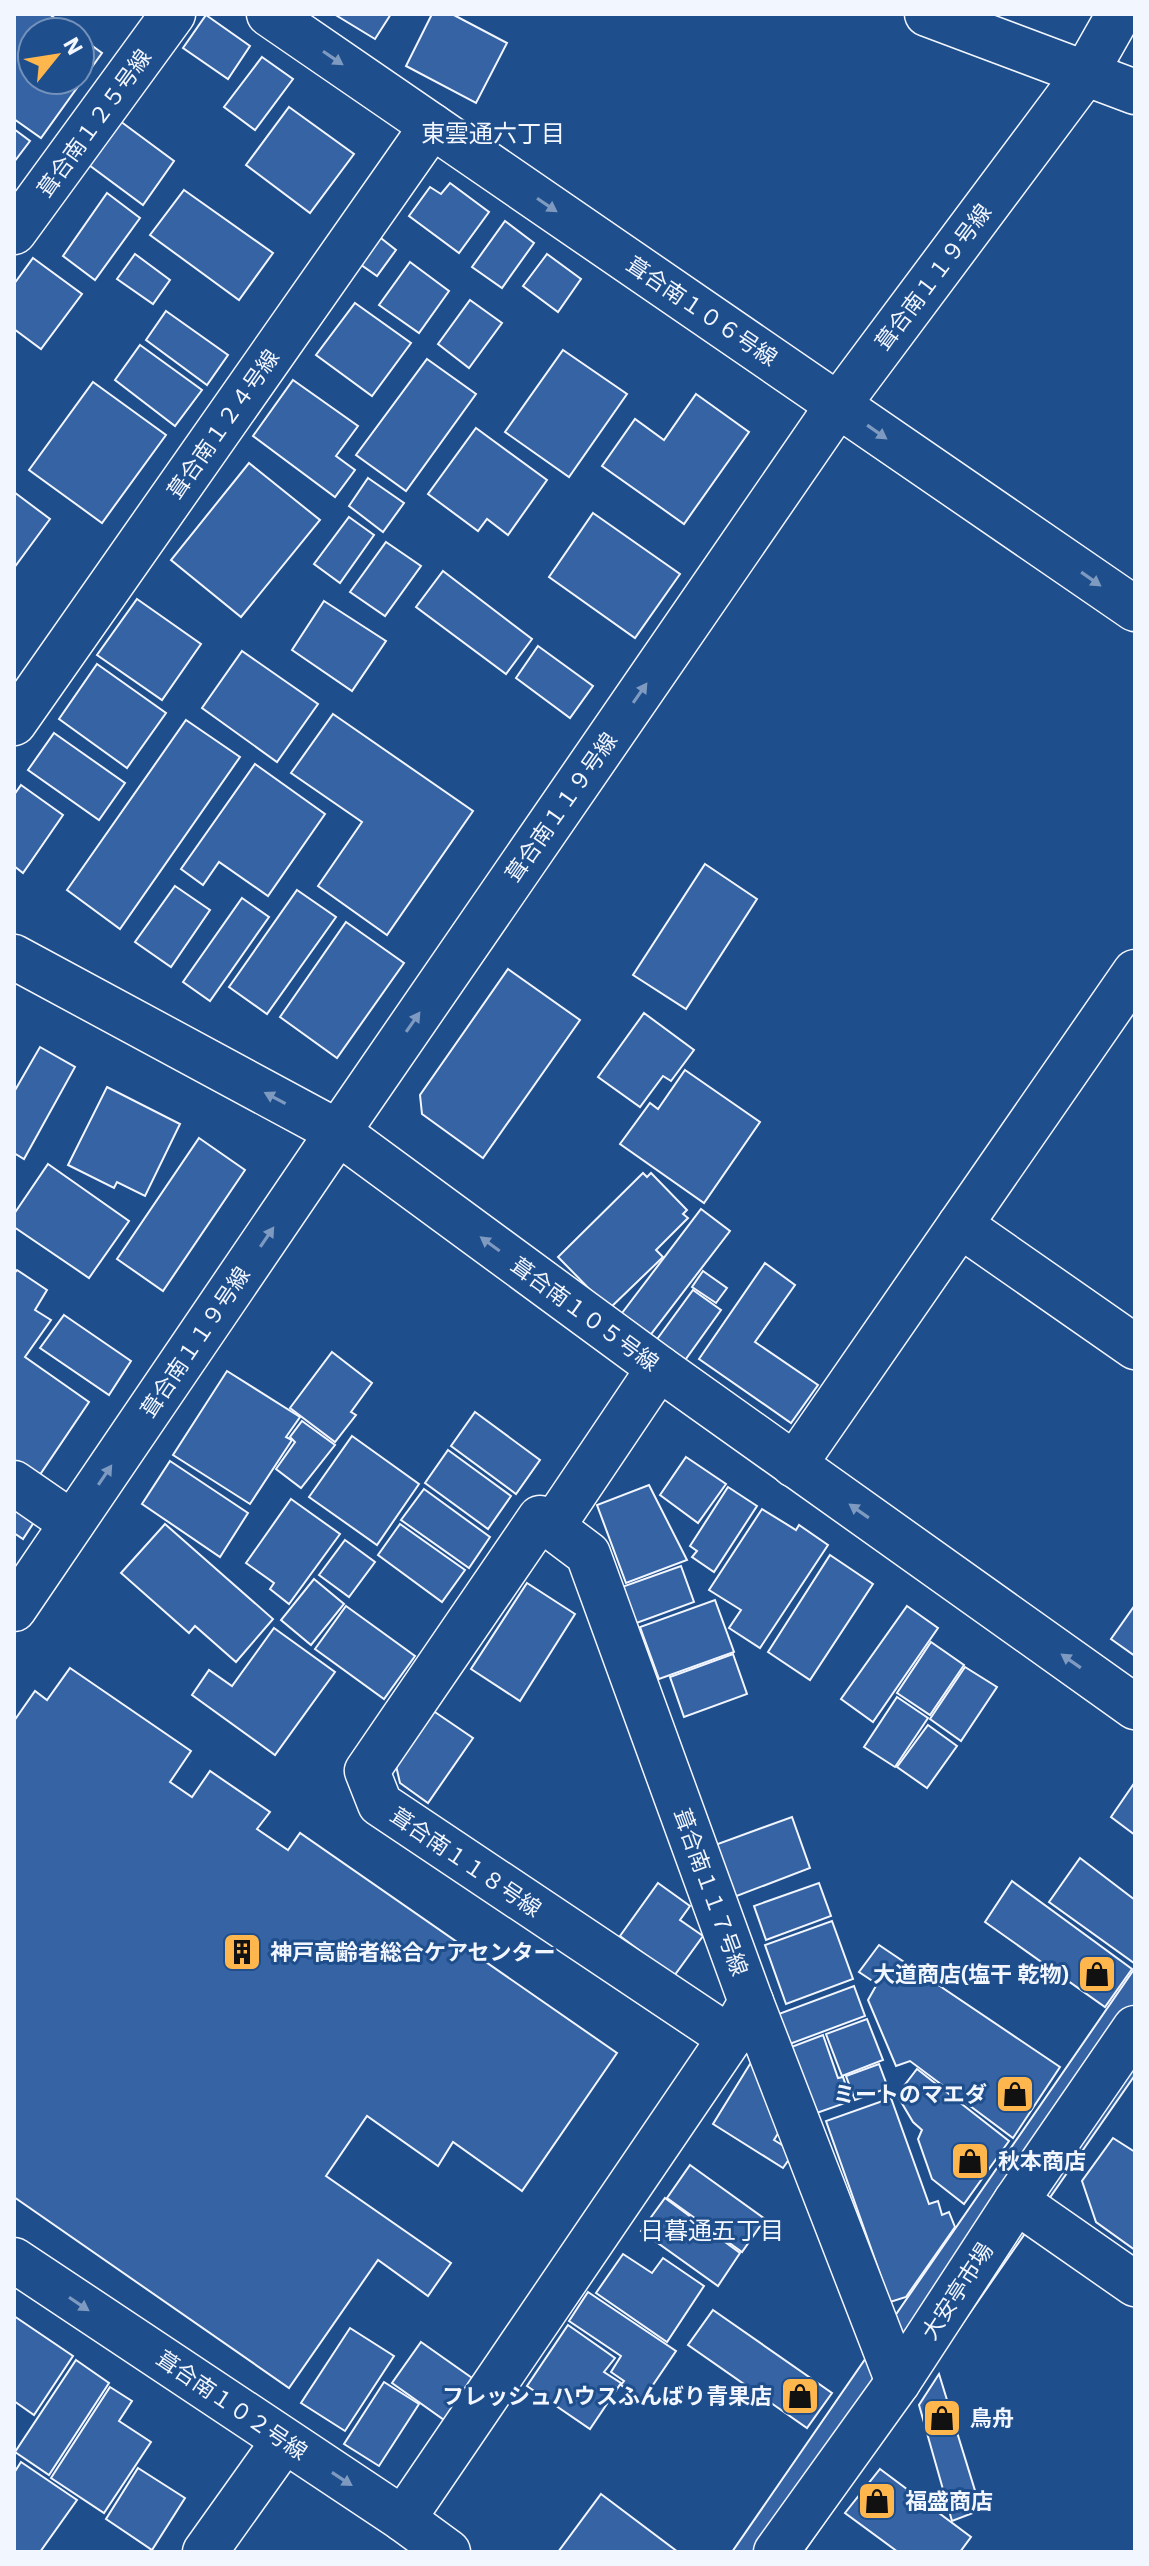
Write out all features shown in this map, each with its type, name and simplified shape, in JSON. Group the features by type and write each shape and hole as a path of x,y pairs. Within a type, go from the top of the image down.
{"street":[{"name":"葺合南１２５号線","path":"14,232 173,14"},
{"name":"葺合南１０６号線","path":"269,14 1135,609"},
{"path":"927,14 1135,92"},
{"name":"葺合南１１９号線","path":"14,1609 838,405 1085,74 1119,14"},
{"name":"葺合南１２４号線","path":"14,723 432,126"},
{"name":"葺合南１０５号線","path":"14,957 338,1132 659,1368 1135,1707"},
{"path":"794,1465 1133,980"},
{"path":"960,1225 1135,1347"},
{"path":"552,1527 659,1368"},
{"path":"14,1483 72,1523"},
{"name":"葺合南１１８号線","path":"552,1527 540,1518 367,1771 380,1804 740,2020"},
{"name":"葺合南１１７号線","path":"552,1527 588,1554 740,2020 898,2382"},
{"path":"403,2519 740,2020"},
{"name":"大安亭市場","path":"776,2552 898,2382 1016,2201 1135,2028"},
{"path":"1016,2201 1135,2284"},
{"name":"葺合南１０２号線","path":"14,2260 448,2552"},
{"path":"205,2552 284,2441"}],"building":[{"path":"14,14 49,14 52,16 16,16 16,96 71,96 41,138 14,119"},
{"path":"334,14 391,14 375,39"},
{"path":"432,14 452,14 507,43 476,103 406,66"},
{"path":"206,15 250,46 228,79 183,48"},
{"path":"262,57 293,79 255,130 224,107"},
{"path":"289,107 354,154 310,213 246,165"},
{"path":"120,121 174,161 143,205 89,165"},
{"path":"14,129 30,141 14,162"},
{"path":"450,183 489,212 459,253 409,216 430,187 441,194"},
{"path":"184,190 273,253 239,300 150,235"},
{"path":"107,193 140,218 95,280 63,256"},
{"path":"505,221 534,243 502,288 472,267"},
{"path":"377,235 396,250 377,276 357,262"},
{"path":"135,254 170,280 153,304 117,279"},
{"path":"547,254 581,279 558,312 523,286"},
{"path":"33,258 82,294 41,349 14,329 14,284"},
{"path":"410,262 449,291 419,333 379,305"},
{"path":"470,300 502,323 469,368 438,344"},
{"path":"355,303 411,343 372,396 316,355"},
{"path":"166,311 228,355 207,385 146,340"},
{"path":"140,345 202,390 175,426 115,380"},
{"path":"563,350 627,394 569,477 505,432"},
{"path":"427,359 476,394 406,491 356,455"},
{"path":"293,380 358,426 336,456 355,470 335,497 253,436"},
{"path":"93,382 166,435 102,523 29,470"},
{"path":"696,394 749,432 684,524 602,466 635,419 664,440"},
{"path":"476,428 547,480 508,535 487,519 478,531 428,494"},
{"path":"249,463 320,520 241,617 171,560"},
{"path":"368,478 404,503 383,532 349,506"},
{"path":"14,492 50,519 14,568"},
{"path":"593,513 680,574 635,638 549,577"},
{"path":"349,517 374,535 340,583 314,564"},
{"path":"386,542 421,566 385,616 350,592"},
{"path":"443,571 532,639 506,674 416,607"},
{"path":"137,599 201,644 162,700 97,655"},
{"path":"324,601 386,641 352,691 292,650"},
{"path":"538,646 593,686 570,718 516,678"},
{"path":"242,651 318,704 277,762 202,708"},
{"path":"97,664 166,713 127,768 59,719"},
{"path":"333,714 473,811 387,935 318,886 362,822 291,773"},
{"path":"186,720 240,757 120,929 67,890"},
{"path":"54,733 125,783 99,820 28,770"},
{"path":"255,764 325,814 268,896 219,862 203,885 181,869"},
{"path":"21,785 63,815 23,873 14,866 14,795"},
{"path":"705,864 757,899 686,1009 633,975"},
{"path":"175,886 210,910 171,967 135,942"},
{"path":"297,890 336,917 267,1014 229,987"},
{"path":"242,898 269,917 210,1001 183,982"},
{"path":"346,922 404,963 337,1058 280,1017"},
{"path":"508,969 580,1020 483,1158 422,1114 420,1095"},
{"path":"644,1013 694,1050 671,1081 663,1076 640,1107 598,1077"},
{"path":"40,1047 75,1067 24,1159 14,1153 14,1092"},
{"path":"685,1070 760,1122 704,1203 620,1144 650,1103 658,1109"},
{"path":"107,1087 180,1124 145,1196 117,1182 114,1188 68,1165"},
{"path":"199,1138 245,1170 163,1291 117,1259"},
{"path":"48,1164 129,1221 89,1278 14,1227 14,1214"},
{"path":"643,1173 647,1177 651,1173 687,1210 683,1214 688,1218 656,1250 663,1257 609,1309 558,1257"},
{"path":"701,1209 730,1231 648,1338 619,1317"},
{"path":"765,1263 795,1285 755,1342 818,1385 791,1423 699,1359"},
{"path":"17,1270 47,1290 35,1310 51,1320 25,1357 89,1402 37,1479 14,1464 14,1274"},
{"path":"703,1271 727,1288 716,1303 692,1287"},
{"path":"693,1290 721,1310 683,1363 655,1342"},
{"path":"64,1315 131,1361 109,1395 40,1348"},
{"path":"332,1352 372,1383 351,1412 356,1415 335,1442 290,1408"},
{"path":"227,1371 300,1417 286,1437 292,1440 250,1504 173,1455"},
{"path":"475,1412 540,1460 516,1494 451,1446"},
{"path":"302,1421 335,1445 301,1488 276,1469 295,1442 290,1437"},
{"path":"352,1436 419,1484 377,1545 309,1497"},
{"path":"448,1450 511,1496 488,1529 425,1483"},
{"path":"686,1457 726,1484 698,1523 660,1495"},
{"path":"170,1461 248,1513 220,1557 142,1504"},
{"path":"649,1485 687,1560 626,1583 597,1505"},
{"path":"728,1487 757,1506 714,1572 692,1557 697,1551 690,1546"},
{"path":"424,1489 490,1537 469,1568 401,1520"},
{"path":"14,1491 42,1510 23,1539 14,1533"},
{"path":"291,1499 340,1534 289,1604 270,1589 274,1583 246,1563"},
{"path":"762,1509 796,1530 799,1525 828,1545 760,1648 729,1628 741,1610 709,1590"},
{"path":"165,1524 273,1619 236,1662 195,1626 189,1633 121,1573"},
{"path":"400,1524 465,1570 442,1602 378,1555"},
{"path":"345,1540 375,1562 349,1597 319,1575"},
{"path":"830,1555 873,1584 810,1680 768,1652"},
{"path":"681,1566 694,1602 631,1625 619,1588"},
{"path":"314,1579 344,1604 311,1645 281,1620"},
{"path":"527,1583 575,1614 520,1701 471,1669"},
{"path":"715,1600 734,1652 659,1679 640,1627"},
{"path":"1135,1605 1135,1656 1111,1639"},
{"path":"346,1606 415,1656 384,1699 315,1649"},
{"path":"907,1606 938,1628 873,1722 841,1699"},
{"path":"274,1628 335,1672 275,1755 192,1695 209,1670 232,1686"},
{"path":"931,1642 964,1665 930,1715 897,1693"},
{"path":"733,1654 747,1694 684,1717 670,1677"},
{"path":"965,1667 997,1687 961,1741 930,1719"},
{"name":"神戸高齢者総合ケアセンター","path":"70,1668 191,1751 170,1782 192,1797 210,1771 270,1812 257,1829 288,1850 300,1833 617,2053 522,2191 453,2142 438,2166 367,2116 326,2176 451,2263 428,2296 378,2260 289,2388 14,2197 14,1721 35,1691 47,1700"},
{"path":"897,1697 928,1718 895,1767 864,1747"},
{"path":"429,1708 473,1738 428,1803 400,1783 394,1757"},
{"path":"928,1725 957,1746 927,1788 897,1767"},
{"path":"1135,1782 1135,1835 1111,1817"},
{"path":"792,1817 810,1868 734,1897 715,1845"},
{"path":"1080,1858 1135,1900 1134,1963 1049,1902"},
{"path":"1012,1881 1132,1969 1105,2007 985,1922"},
{"path":"658,1883 690,1906 680,1920 703,1936 674,1976 620,1936"},
{"path":"819,1883 831,1916 766,1940 754,1906"},
{"path":"832,1921 853,1979 786,2004 765,1945"},
{"path":"879,1945 1060,2067 1013,2138 910,2061 896,2066 868,2000 877,1984 859,1972"},
{"path":"1135,1968 1135,2075 804,2552 732,2552"},
{"path":"854,1986 865,2016 787,2045 776,2015"},
{"path":"867,2019 883,2060 842,2076 826,2034"},
{"path":"823,2035 838,2078 843,2077 851,2101 811,2115 786,2049"},
{"path":"750,2064 764,2072 782,2127 774,2140 790,2150 792,2155 783,2168 713,2124"},
{"path":"879,2064 888,2088 855,2100 846,2076"},
{"path":"917,2069 1009,2141 964,2204 932,2179 918,2139 922,2130 913,2122 897,2095"},
{"path":"891,2098 929,2204 938,2201 942,2215 949,2212 955,2227 906,2297 890,2302 826,2121"},
{"path":"1113,2138 1135,2152 1135,2250 1096,2222 1082,2181"},
{"path":"690,2165 765,2219 742,2252 667,2198"},
{"path":"665,2198 740,2253 718,2286 641,2231"},
{"path":"623,2254 652,2273 663,2258 704,2286 667,2342 596,2293"},
{"path":"588,2292 676,2351 642,2401 621,2385 624,2381 611,2372 621,2356 569,2321"},
{"path":"713,2310 832,2393 807,2428 688,2345"},
{"path":"14,2316 73,2356 34,2415 14,2401"},
{"path":"568,2325 615,2358 604,2372 621,2383 590,2429 527,2386"},
{"path":"350,2328 394,2356 345,2431 301,2403"},
{"path":"421,2342 482,2385 454,2427 392,2383"},
{"path":"76,2360 109,2383 49,2475 15,2452"},
{"path":"939,2374 981,2510 952,2521 919,2405"},
{"path":"384,2382 419,2404 379,2466 344,2444"},
{"path":"110,2387 132,2401 119,2421 151,2442 104,2513 51,2478"},
{"path":"21,2462 77,2500 40,2552 14,2552 14,2473"},
{"path":"138,2468 185,2498 152,2550 106,2519"},
{"path":"880,2469 971,2537 960,2552 898,2552 845,2513"},
{"path":"601,2494 678,2552 558,2552"}],"place":[{"name":"神戸高齢者総合ケアセンター","path":"242,1952"},
{"name":"大道商店(塩干 乾物)","path":"1097,1974"},
{"name":"ミートのマエダ","path":"1015,2094"},
{"name":"秋本商店","path":"970,2161"},
{"name":"フレッシュハウスふんばり青果店","path":"800,2396"},
{"name":"鳥舟","path":"942,2418"},
{"name":"福盛商店","path":"877,2501"}],"district":[{"name":"東雲通六丁目","path":"493,134"},
{"name":"日暮通五丁目","path":"712,2231"}]}
